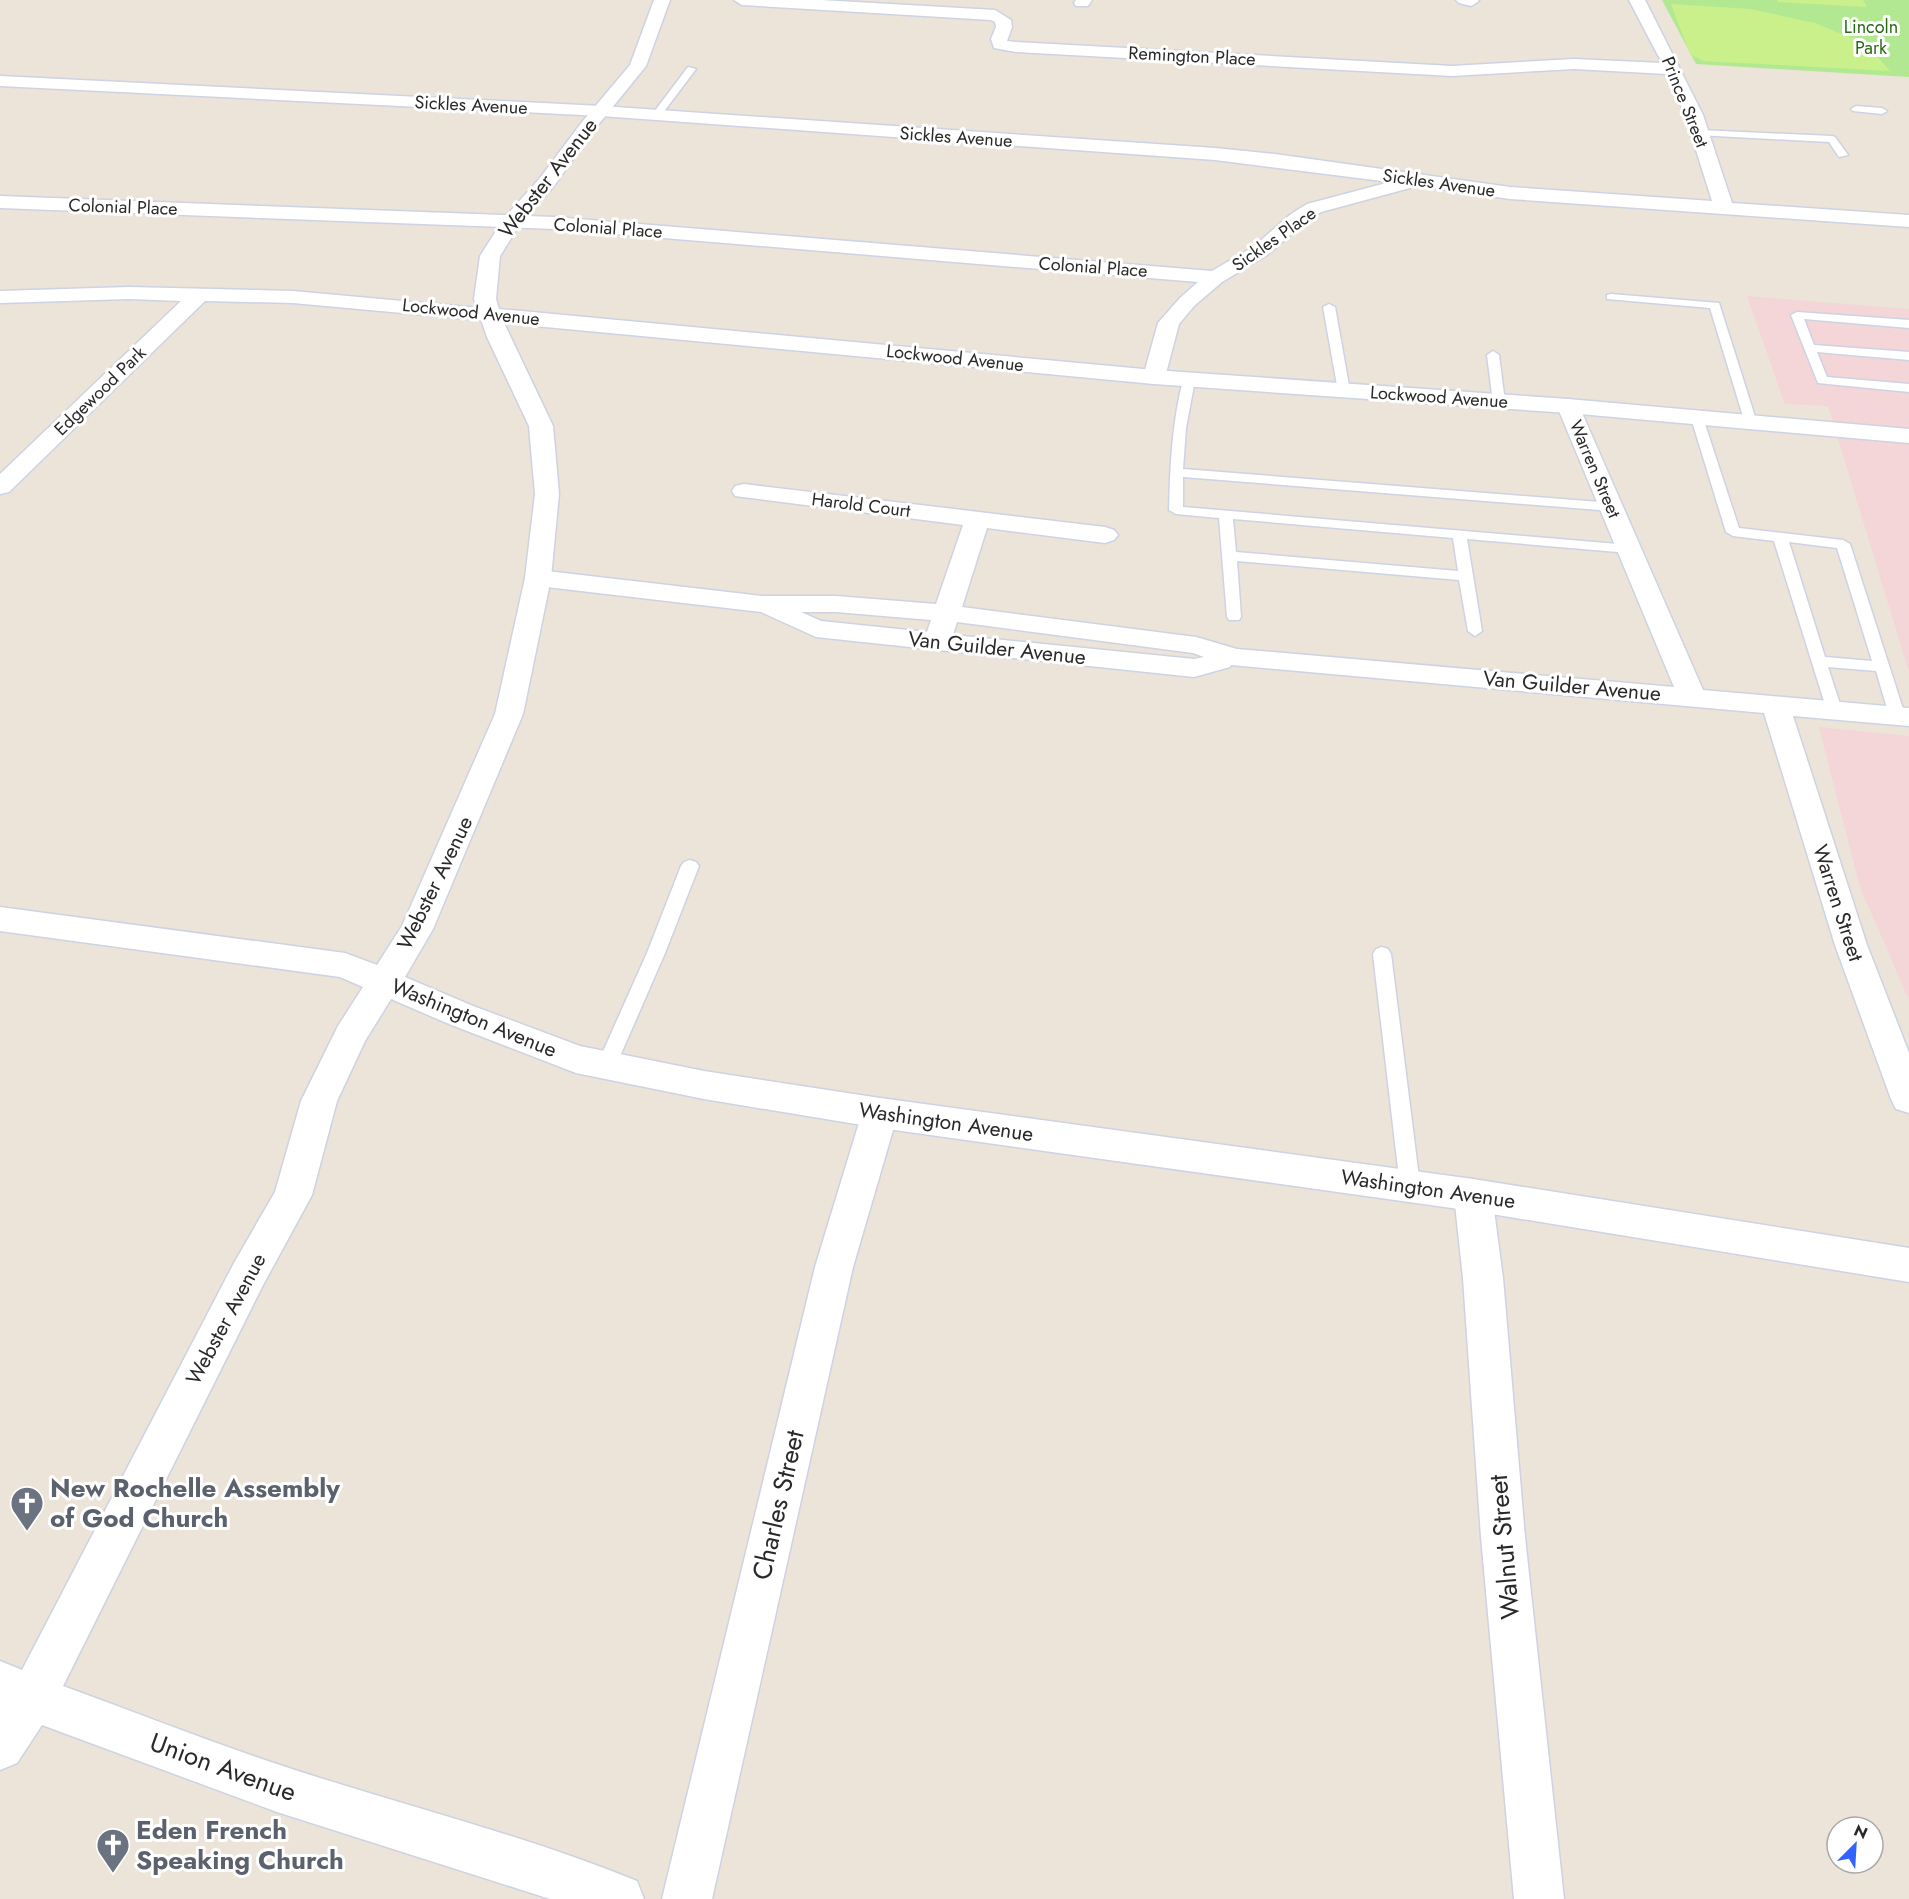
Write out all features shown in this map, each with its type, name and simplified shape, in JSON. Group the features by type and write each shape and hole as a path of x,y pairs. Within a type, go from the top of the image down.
{"street":[{"name":"Webster Avenue","path":"0,1746 16,1691 293,1195 319,1101 350,1036 417,928 475,798 509,714 538,578 547,494 541,426 498,337 490,315 485,299 487,268 490,256 512,221 547,182 638,66 662,0"},
{"name":"Remington Place","path":"742,0 930,5 995,15 1003,20 1004,27 999,39 1000,45 1016,47 1452,71 1574,64 1674,69"},
{"path":"1464,0 1471,0"},
{"name":"Prince Street","path":"1637,0 1674,69 1700,133 1724,208"},
{"name":"Sickles Avenue","path":"0,81 601,111 1215,154 1275,160 1510,193 1909,221"},
{"name":"Sickles Place","path":"1154,377 1169,323 1186,302 1215,278 1260,251 1314,208 1416,180"},
{"name":"Colonial Place","path":"0,202 512,221 1177,273 1215,278"},
{"name":"Lockwood Avenue","path":"0,297 129,293 293,297 1154,377 1568,406 1909,436"},
{"name":"Edgewood Park","path":"0,487 199,295"},
{"name":"Warren Street","path":"1568,406 1692,697"},
{"name":"Harold Court","path":"744,491 1105,535"},
{"path":"938,642 978,518"},
{"name":"Van Guilder Avenue","path":"538,578 762,604 836,603 946,614 1196,645 1235,657 1903,716"},
{"name":"Van Guilder Avenue","path":"762,604 816,629 1194,668 1235,657"},
{"name":"Warren Street","path":"1775,704 1851,945 1909,1099"},
{"name":"Washington Avenue","path":"0,920 345,965 529,1042 576,1059 704,1084 880,1113 1473,1195 1909,1265"},
{"name":"Charles Street","path":"687,1899 834,1267 880,1113"},
{"name":"Walnut Street","path":"1473,1195 1483,1278 1503,1537 1539,1899"},
{"name":"Union Avenue","path":"16,1691 277,1788 553,1875 619,1899"}],"lane":[{"path":"656,116 691,69"},
{"path":"1856,109 1882,111"},
{"path":"1826,124 1832,139 1843,154"},
{"path":"1700,133 1832,139"},
{"path":"1611,297 1715,305 1751,423"},
{"path":"1329,307 1344,391"},
{"path":"1909,324 1797,315 1822,381 1909,388"},
{"path":"1809,348 1909,356"},
{"path":"1493,355 1499,402"},
{"path":"1189,380 1184,400 1176,472 1176,510 1629,549"},
{"path":"1697,418 1733,532 1844,544 1884,667 1887,678 1885,683 1903,716"},
{"path":"1176,472 1612,507"},
{"path":"1226,515 1234,617"},
{"path":"1459,535 1475,631"},
{"path":"1780,537 1834,710"},
{"path":"1229,556 1466,576"},
{"path":"1820,661 1884,667"},
{"path":"607,1065 656,953 690,866"},
{"path":"1382,954 1410,1186"}],"shaded area":[{"path":"1747,296 1909,309 1909,672 1828,406 1785,404"},
{"path":"1819,727 1909,736 1909,1000 1860,887"}],"green space":[{"name":"Lincoln Park","path":"1662,0 1909,0 1909,77 1696,64"},
{"path":"1777,0 1863,0 1867,7 1778,2"},
{"path":"1671,4 1751,9 1815,23 1866,44 1890,71 1703,61 1690,54"}],"place":[{"name":"New Rochelle Assembly of God Church","path":"27,1532"},
{"name":"Eden French Speaking Church","path":"113,1874"}]}
